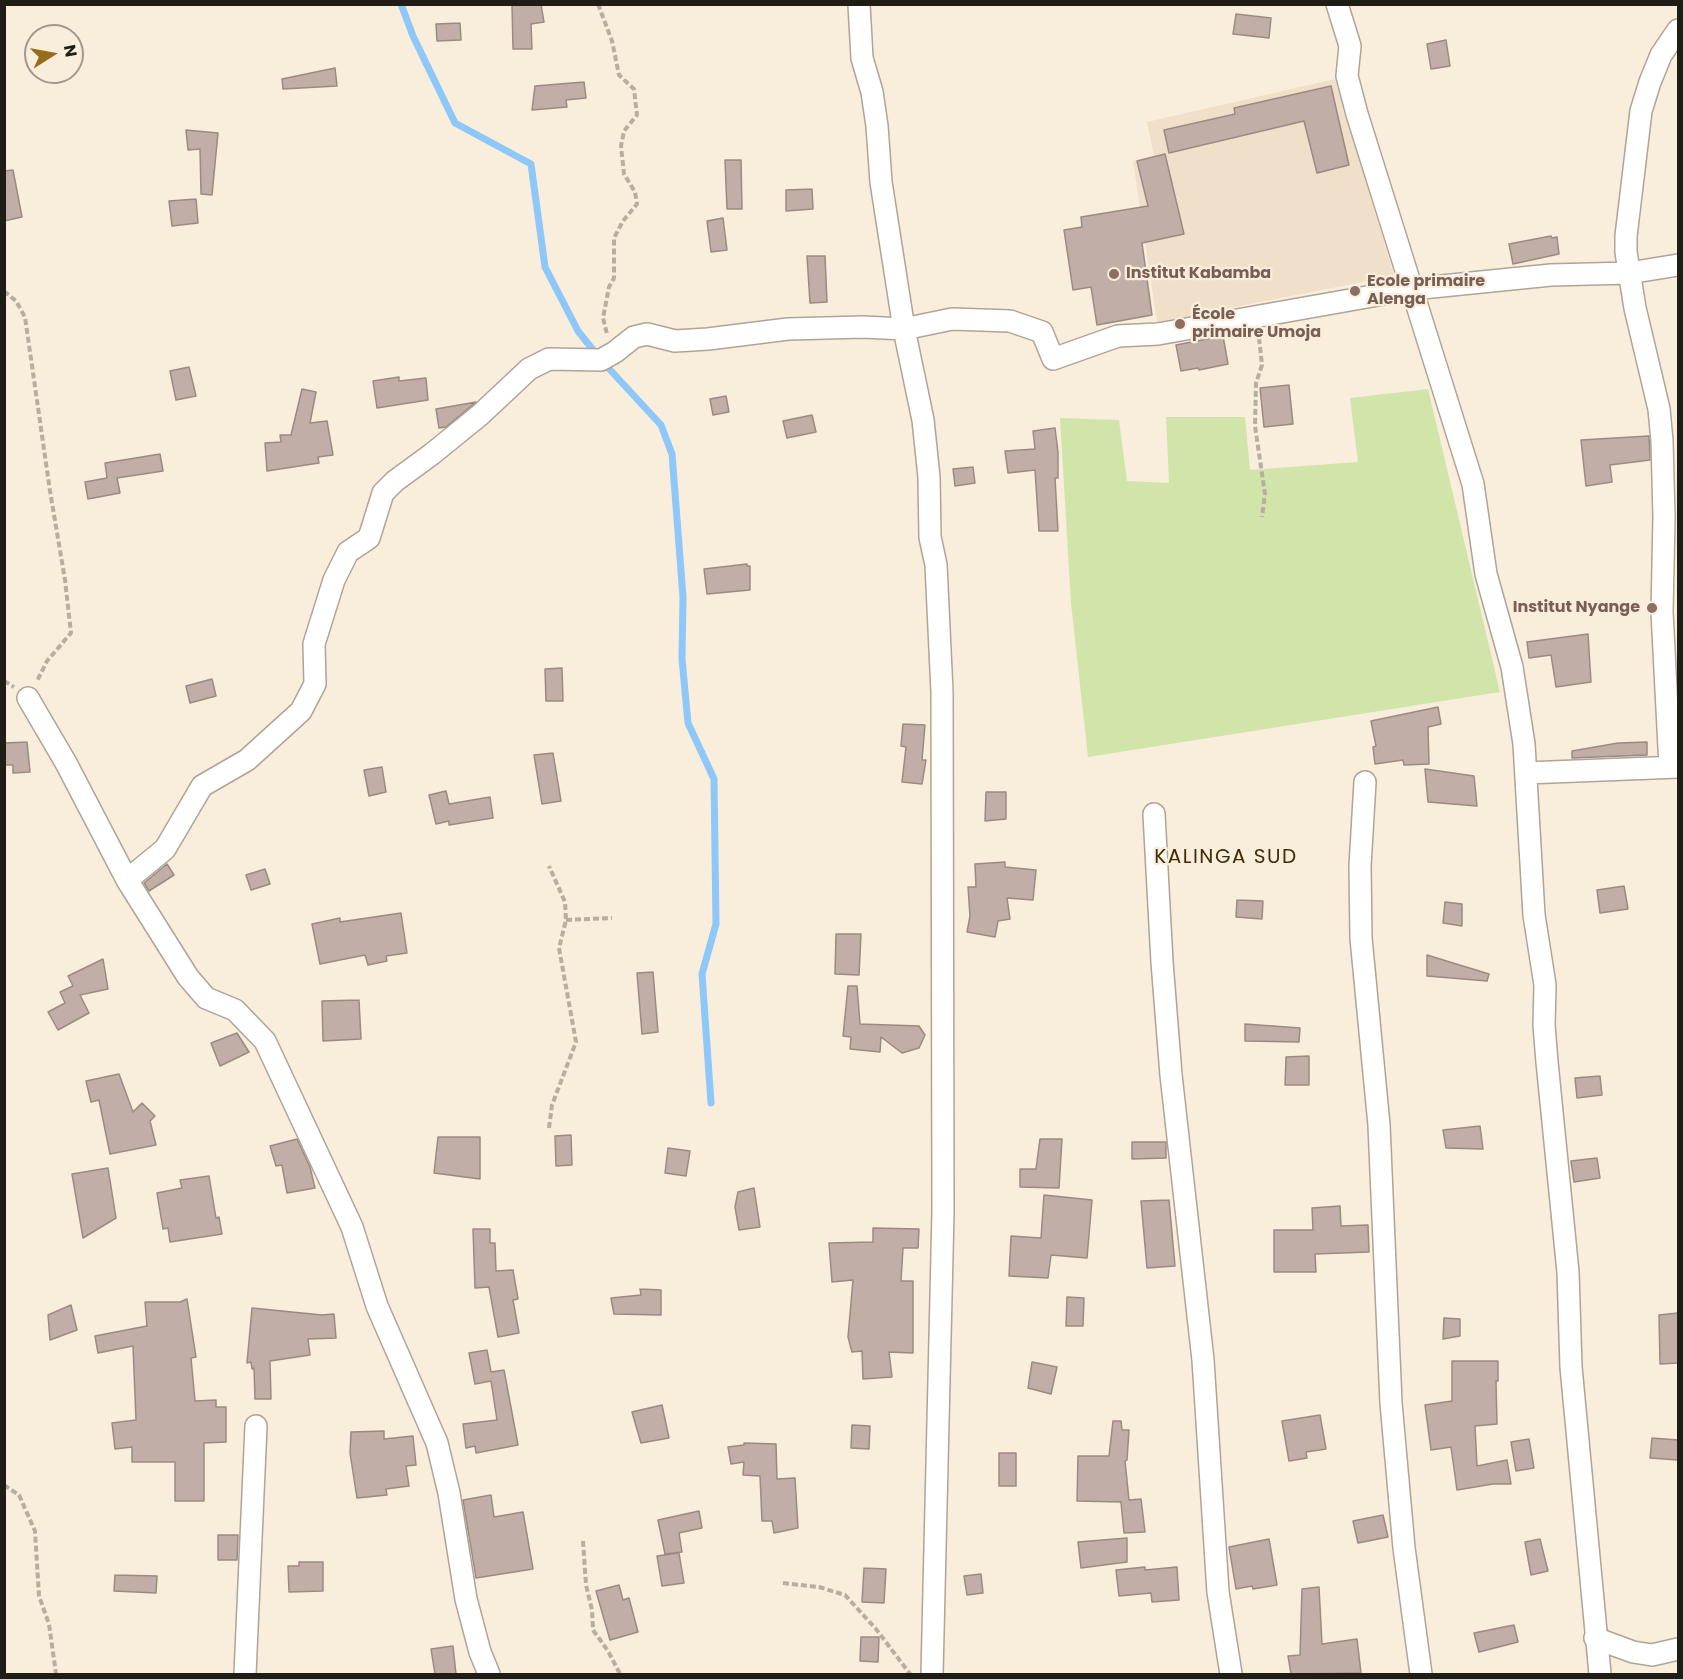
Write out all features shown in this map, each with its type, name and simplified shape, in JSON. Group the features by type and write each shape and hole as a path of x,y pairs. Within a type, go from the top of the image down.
{"street":[{"path":"859,4 862,58 872,92 878,126 882,182 904,329 923,420 929,477 930,537 936,565 942,692 943,1212 932,1674"},
{"path":"1337,4 1350,46 1347,76 1357,114 1473,484 1486,574 1512,667 1526,773 1534,915 1545,985 1544,1025 1568,1272 1571,1367 1600,1674"},
{"path":"1526,773 1674,767 1662,612 1664,517 1662,441 1659,409 1635,308 1626,236 1641,111 1661,55 1678,30"},
{"path":"127,880 165,849 202,786 247,760 301,711 315,684 314,644 334,580 348,552 369,538 383,493 395,481 480,415 529,369 549,359 601,360 634,337 646,334 675,340 708,339 788,329 863,327 904,329 952,319 1011,321 1042,332 1053,359 1118,336 1158,334 1412,289 1551,275 1629,273 1678,265"},
{"path":"28,698 66,763 127,880 188,977 206,998 235,1010 265,1041 352,1227 377,1306 437,1443 466,1599 480,1652 489,1674"},
{"path":"1365,782 1360,866 1361,938 1379,1125 1391,1402 1404,1548 1422,1674"},
{"path":"1154,814 1162,962 1203,1360 1218,1592 1231,1674"},
{"path":"245,1674 256,1426"},
{"path":"1595,1638 1633,1652 1652,1655 1678,1649"}],"path":[{"path":"598,4 612,40 619,75 634,89 637,115 624,131 621,146 624,174 635,192 637,204 623,221 614,238 614,278 609,287 603,318 615,352"},
{"path":"4,291 16,301 26,317 71,633 46,661 28,698"},
{"path":"1254,318 1262,349 1262,365 1256,383 1255,426 1265,494 1262,517"},
{"path":"549,866 565,902 566,920 559,948 576,1042 552,1105 549,1128"},
{"path":"566,920 589,921 612,918"},
{"path":"4,1485 19,1495 35,1531 39,1596 49,1624 56,1674"},
{"path":"583,1541 586,1585 592,1610 593,1630 608,1651 620,1674"},
{"path":"783,1583 819,1587 845,1595 876,1629 910,1674"}],"shaded area":[{"path":"1335,79 1394,276 1157,322 1133,161 1154,156 1147,122"}],"green space":[{"path":"1428,389 1500,692 1088,757 1071,603 1060,418 1119,420 1127,481 1169,483 1166,417 1245,417 1250,470 1358,462 1350,398"}],"building":[{"path":"512,4 541,4 544,22 531,24 532,49 513,49"},
{"path":"1236,14 1271,18 1269,38 1233,34"},
{"path":"460,23 461,40 437,41 436,24"},
{"path":"1446,40 1450,66 1431,69 1427,44"},
{"path":"335,68 337,86 283,89 282,79"},
{"path":"584,82 586,98 566,100 567,107 532,110 535,86"},
{"path":"1331,86 1349,165 1317,173 1304,121 1169,153 1164,130 1235,114 1234,108"},
{"path":"186,130 218,133 212,195 201,194 200,149 188,150"},
{"path":"1165,154 1184,234 1142,243 1152,315 1097,325 1091,287 1073,290 1064,230 1082,227 1081,217 1148,206 1137,161"},
{"path":"725,160 741,160 742,209 727,209"},
{"path":"13,170 22,217 4,221 4,171"},
{"path":"812,189 813,209 786,211 786,190"},
{"path":"196,199 198,223 172,226 169,201"},
{"path":"723,218 727,250 711,252 707,221"},
{"path":"1551,236 1552,238 1557,237 1559,254 1513,264 1509,244"},
{"path":"807,256 825,256 827,302 810,303"},
{"path":"1223,336 1228,364 1181,371 1176,345"},
{"path":"189,367 196,396 176,400 170,371"},
{"path":"399,377 399,381 426,378 428,400 377,408 373,381"},
{"path":"1289,385 1293,424 1264,427 1260,388"},
{"path":"302,389 316,392 310,423 327,421 333,455 318,457 319,463 267,471 265,443 281,442 280,435 291,435"},
{"path":"726,396 729,412 713,415 710,399"},
{"path":"476,402 446,427 439,428 436,409"},
{"path":"812,415 816,432 787,438 783,421"},
{"path":"1055,428 1058,452 1058,478 1055,478 1058,531 1039,531 1035,470 1008,473 1005,451 1035,449 1033,431"},
{"path":"1649,436 1650,460 1610,465 1612,482 1586,486 1581,440"},
{"path":"160,454 163,471 117,478 120,493 88,499 85,482 107,478 105,463"},
{"path":"973,467 975,483 955,486 953,469"},
{"path":"747,564 750,566 750,590 707,594 704,569"},
{"path":"1588,634 1591,682 1556,687 1551,655 1529,658 1527,642"},
{"path":"562,668 563,701 546,701 545,669"},
{"path":"212,679 216,696 190,703 186,686"},
{"path":"1438,707 1441,724 1428,727 1429,764 1404,765 1403,760 1375,764 1373,747 1376,746 1371,721"},
{"path":"903,724 925,725 922,760 926,760 922,784 902,782 906,747 901,746"},
{"path":"27,742 30,772 13,773 13,765 4,765 4,743"},
{"path":"1647,742 1647,755 1572,758 1572,751 1618,743"},
{"path":"553,753 561,801 542,804 534,755"},
{"path":"382,767 386,792 369,796 364,770"},
{"path":"1425,769 1474,776 1477,806 1428,802"},
{"path":"446,791 449,804 490,797 493,818 449,825 449,821 436,824 429,795"},
{"path":"986,792 1006,792 1006,819 985,821"},
{"path":"1005,862 1005,867 1036,870 1033,900 1007,898 1010,919 998,921 995,937 967,932 970,916 968,887 976,887 975,864"},
{"path":"167,864 174,875 149,891 144,883"},
{"path":"265,869 270,884 251,890 246,875"},
{"path":"1624,886 1628,909 1600,913 1597,890"},
{"path":"1237,900 1263,901 1262,919 1236,917"},
{"path":"1445,902 1462,904 1462,926 1443,923"},
{"path":"401,913 407,953 386,956 387,961 368,965 365,955 320,964 312,924 340,918 340,922"},
{"path":"836,934 861,934 859,975 835,974"},
{"path":"1427,955 1489,974 1487,981 1427,976"},
{"path":"103,959 108,989 80,995 89,1013 58,1030 48,1012 65,1003 60,992 73,986 68,976"},
{"path":"653,972 658,1032 642,1034 637,973"},
{"path":"848,986 857,986 860,1024 919,1026 925,1035 919,1048 902,1053 881,1037 880,1052 850,1049 851,1037 843,1036"},
{"path":"359,1000 361,1039 323,1041 322,1001"},
{"path":"1245,1024 1300,1028 1299,1042 1245,1041"},
{"path":"237,1033 249,1052 220,1066 211,1043"},
{"path":"1309,1056 1309,1085 1285,1085 1286,1057"},
{"path":"119,1074 133,1112 142,1103 155,1116 150,1121 156,1145 110,1154 99,1100 91,1102 86,1081"},
{"path":"1600,1076 1602,1095 1577,1098 1575,1078"},
{"path":"1480,1126 1483,1149 1446,1148 1443,1130"},
{"path":"571,1135 572,1165 556,1166 555,1136"},
{"path":"438,1137 480,1137 480,1179 434,1173"},
{"path":"297,1139 310,1167 315,1188 287,1193 282,1165 276,1166 270,1146"},
{"path":"1040,1139 1062,1139 1059,1188 1020,1187 1020,1169 1036,1169"},
{"path":"1132,1142 1166,1142 1166,1158 1132,1159"},
{"path":"668,1148 690,1151 686,1176 665,1173"},
{"path":"1597,1158 1600,1178 1574,1182 1571,1161"},
{"path":"108,1168 116,1218 83,1238 72,1174"},
{"path":"209,1176 216,1218 219,1217 222,1234 170,1242 168,1228 163,1229 157,1193 182,1188 180,1180"},
{"path":"754,1188 760,1227 739,1230 735,1207 738,1192"},
{"path":"1044,1195 1092,1200 1087,1258 1051,1255 1048,1278 1009,1276 1011,1236 1041,1238"},
{"path":"1169,1200 1175,1266 1147,1268 1141,1201"},
{"path":"1340,1206 1341,1226 1368,1225 1369,1252 1315,1254 1316,1272 1274,1272 1274,1230 1313,1230 1312,1208"},
{"path":"873,1228 919,1229 918,1248 903,1248 901,1281 913,1281 913,1353 889,1352 892,1377 863,1379 862,1351 852,1352 848,1337 853,1280 832,1282 829,1243 873,1242"},
{"path":"473,1229 490,1229 490,1243 495,1243 496,1271 513,1270 518,1299 513,1300 519,1333 498,1337 489,1287 475,1288"},
{"path":"640,1289 661,1290 661,1315 614,1314 611,1298 641,1295"},
{"path":"1067,1297 1084,1298 1083,1326 1066,1326"},
{"path":"187,1299 196,1357 191,1358 195,1401 216,1400 216,1407 226,1407 226,1442 204,1443 204,1501 175,1501 175,1462 132,1462 132,1447 115,1449 112,1423 136,1420 133,1346 98,1353 95,1336 147,1326 145,1302 180,1302"},
{"path":"71,1305 77,1330 50,1340 48,1315"},
{"path":"252,1308 322,1315 334,1314 336,1338 308,1339 310,1355 270,1361 271,1399 255,1399 254,1368 252,1369 251,1362 247,1363"},
{"path":"1678,1313 1678,1363 1660,1364 1659,1315"},
{"path":"1444,1318 1460,1319 1460,1336 1443,1339"},
{"path":"487,1350 491,1372 504,1370 518,1445 476,1453 475,1446 466,1448 463,1424 497,1420 491,1381 475,1384 469,1353"},
{"path":"1452,1361 1498,1361 1497,1424 1475,1426 1477,1466 1507,1460 1511,1484 1493,1484 1457,1490 1451,1447 1431,1450 1425,1405 1452,1401"},
{"path":"1032,1362 1057,1367 1051,1394 1028,1388"},
{"path":"662,1405 669,1438 641,1443 632,1412"},
{"path":"1320,1415 1326,1449 1306,1452 1307,1458 1289,1461 1282,1421"},
{"path":"1113,1421 1121,1421 1122,1430 1129,1430 1127,1460 1125,1461 1129,1500 1141,1499 1145,1532 1124,1533 1121,1502 1077,1501 1078,1456 1109,1456"},
{"path":"852,1425 870,1426 869,1449 851,1448"},
{"path":"384,1431 384,1439 413,1436 416,1465 406,1466 409,1486 386,1489 387,1495 357,1498 350,1453 351,1432"},
{"path":"1652,1438 1678,1440 1678,1460 1650,1458"},
{"path":"1529,1439 1534,1468 1516,1471 1511,1442"},
{"path":"744,1443 776,1444 777,1479 795,1478 798,1528 774,1533 772,1521 762,1521 760,1476 743,1475 744,1462 731,1464 728,1447 744,1445"},
{"path":"999,1453 1016,1453 1016,1486 999,1486"},
{"path":"491,1495 494,1517 523,1512 533,1569 476,1578 463,1500"},
{"path":"699,1511 702,1528 679,1533 682,1552 665,1554 658,1520"},
{"path":"1383,1515 1388,1537 1358,1543 1353,1521"},
{"path":"218,1535 238,1535 237,1560 218,1560"},
{"path":"1127,1538 1127,1562 1081,1568 1078,1542"},
{"path":"1269,1539 1277,1585 1236,1589 1229,1547"},
{"path":"1540,1539 1548,1571 1531,1575 1525,1542"},
{"path":"679,1553 684,1583 662,1586 657,1556"},
{"path":"299,1562 323,1562 323,1591 289,1592 288,1566 299,1566"},
{"path":"1145,1567 1145,1570 1177,1567 1179,1600 1152,1602 1151,1593 1119,1596 1116,1570"},
{"path":"864,1568 886,1569 884,1603 862,1602"},
{"path":"981,1574 983,1593 967,1595 964,1576"},
{"path":"115,1575 157,1576 156,1593 114,1591"},
{"path":"619,1585 623,1600 629,1598 638,1632 610,1640 596,1591"},
{"path":"1319,1587 1322,1644 1357,1639 1361,1673 1291,1674 1288,1656 1300,1655 1302,1589"},
{"path":"1514,1625 1518,1642 1479,1652 1474,1633"},
{"path":"861,1637 879,1637 878,1662 860,1661"},
{"path":"453,1646 456,1674 435,1674 431,1649"}],"waterway":[{"path":"401,4 413,36 455,123 531,164 545,267 578,331 601,360 661,425 672,454 683,597 682,659 688,723 714,779 716,924 702,974 711,1103"}],"place":[{"name":"Institut Kabamba","path":"1114,274"},
{"name":"Ecole primaire Alenga","path":"1355,291"},
{"name":"École primaire Umoja","path":"1180,324"},
{"name":"Institut Nyange","path":"1652,608"}],"district":[{"name":"KALINGA SUD","path":"1226,858"}]}
